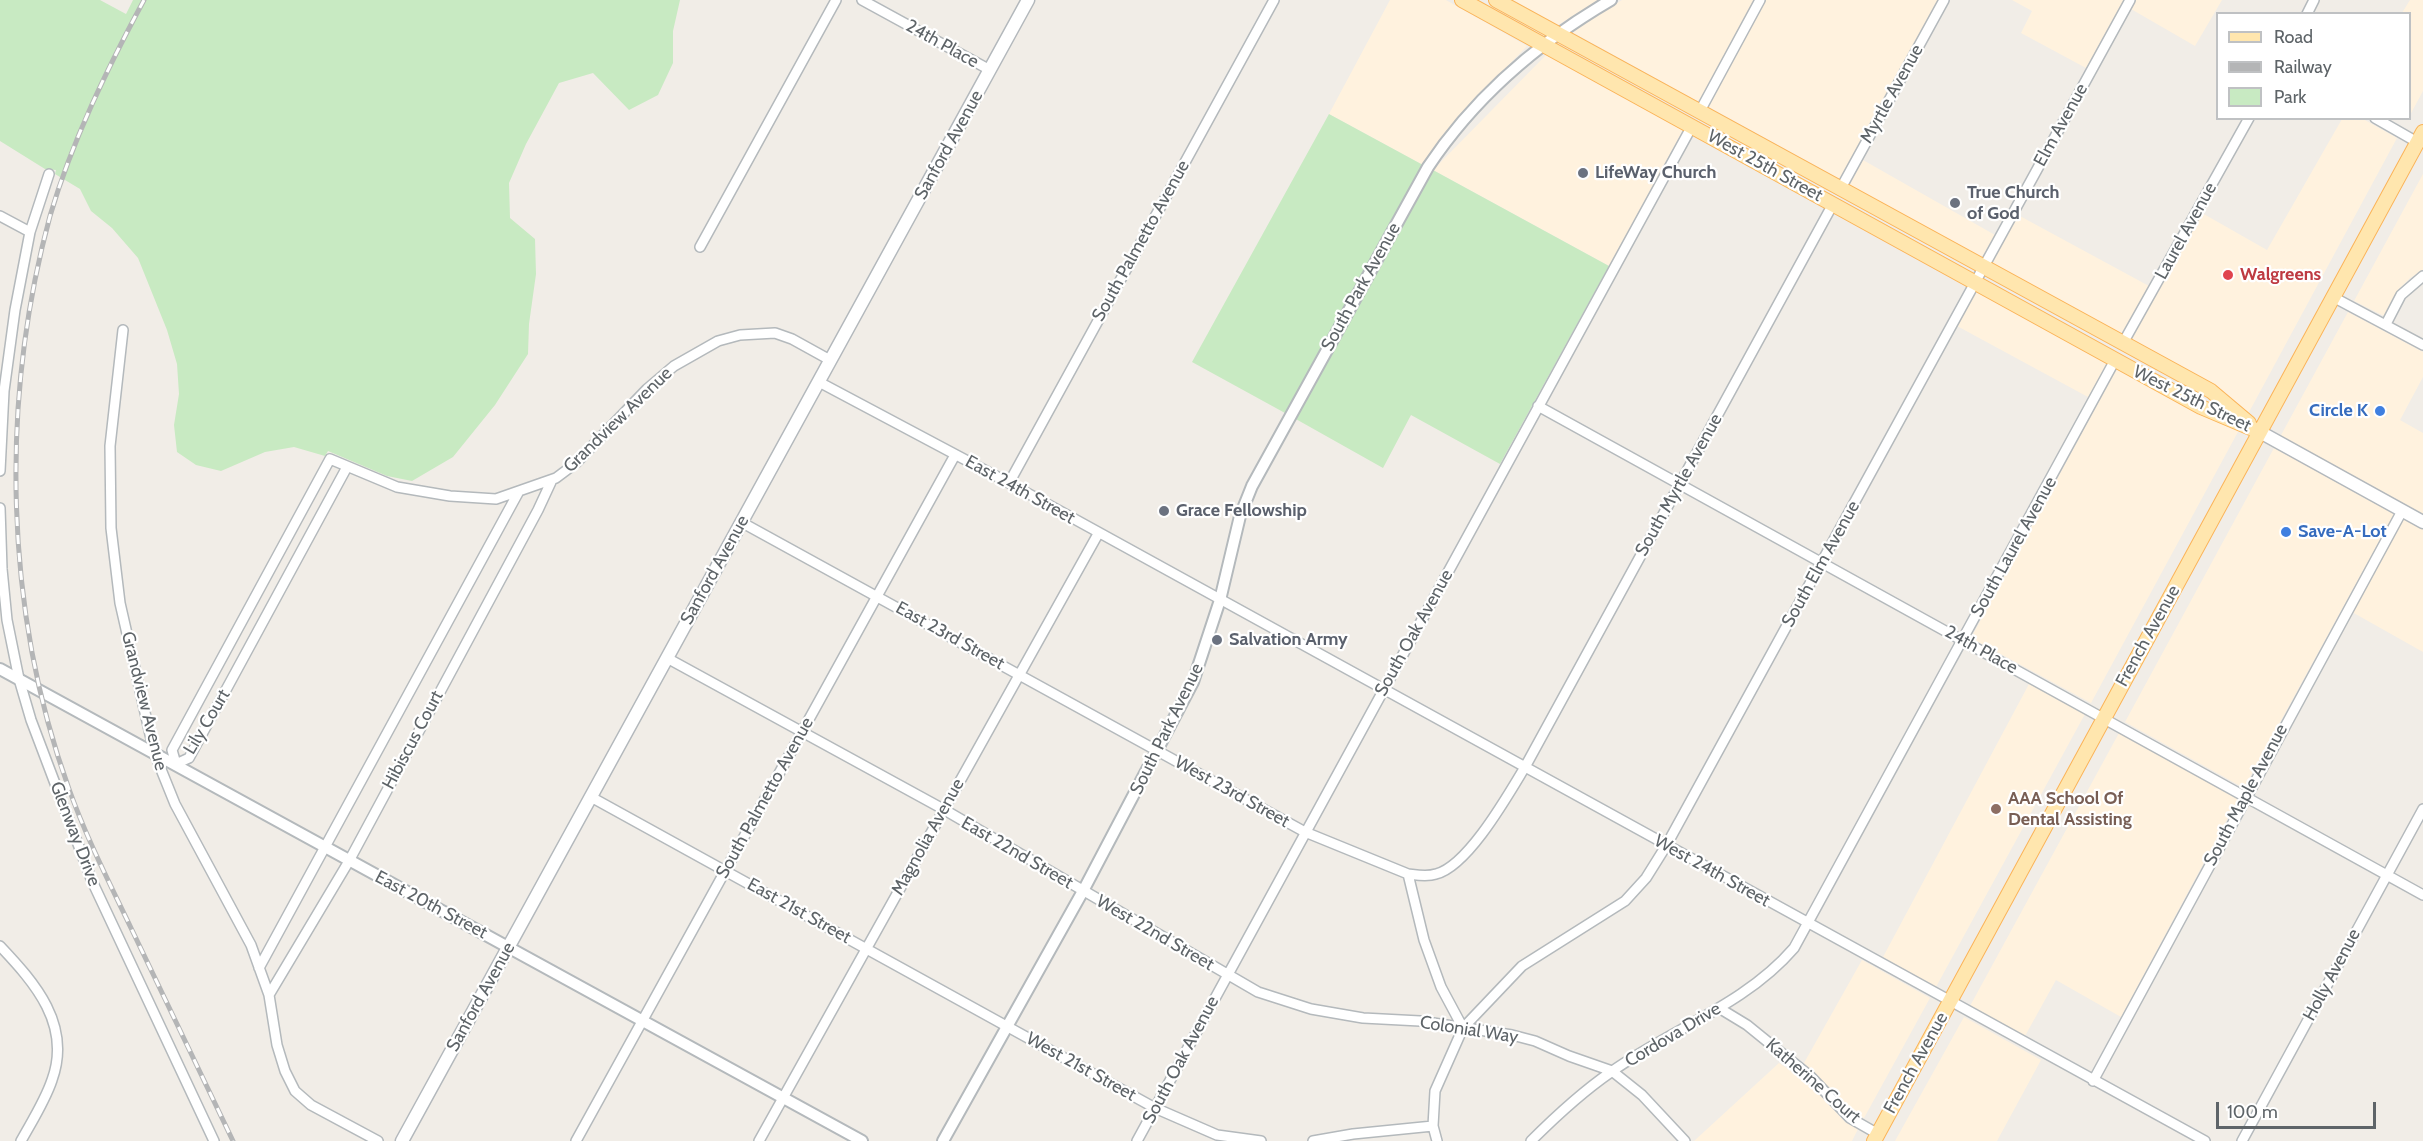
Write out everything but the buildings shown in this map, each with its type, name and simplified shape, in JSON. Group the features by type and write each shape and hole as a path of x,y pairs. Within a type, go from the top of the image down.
{"main road":[{"name":"Sanford Avenue","path":"402,1141 1028,0"},
{"name":"West 25th Street","path":"1462,0 2201,407 2260,432"},
{"name":"West 25th Street","path":"1496,0 2211,391 2260,432"},
{"name":"French Avenue","path":"1876,1137 2420,137"},
{"path":"1765,166 1785,167 1824,188 1841,188"},
{"path":"2260,432 2423,522"}],"street":[{"path":"700,247 836,0"},
{"name":"24th Place","path":"862,0 990,70"},
{"name":"South Palmetto Avenue","path":"1009,483 1274,0"},
{"name":"South Park Avenue","path":"943,1141 1083,891 1193,682 1220,600 1240,516 1252,486 1428,167 1461,122 1543,44 1611,0"},
{"path":"1700,111 1760,0"},
{"name":"Myrtle Avenue","path":"1841,188 1944,0"},
{"name":"Elm Avenue","path":"1974,282 2130,0"},
{"name":"Laurel Avenue","path":"2123,343 2248,120"},
{"path":"2380,120 2420,137"},
{"name":"South Oak Avenue","path":"1137,1141 1692,126"},
{"path":"0,471 4,391 15,310 30,232 49,174"},
{"name":"South Myrtle Avenue","path":"1408,874 1422,876 1438,874 1452,865 1471,848 1492,820 1525,767 1833,204"},
{"path":"0,216 30,232"},
{"path":"2386,324 2401,295 2423,276"},
{"name":"South Elm Avenue","path":"1437,1141 1433,1126 1435,1090 1463,1028 1522,966 1625,901 1646,878 1666,846 1974,282"},
{"path":"2334,297 2423,345"},
{"name":"Grandview Avenue","path":"123,330 110,446 111,528 120,603 154,752 175,804 251,945 270,995 277,1045 285,1071 295,1091 311,1105 378,1141"},
{"name":"Grandview Avenue","path":"330,459 397,487 450,496 496,499 551,482 576,463 647,389 674,366 718,341 740,335 775,333 792,339 830,360"},
{"name":"South Laurel Avenue","path":"1808,923 2115,360"},
{"name":"East 24th Street","path":"819,382 1009,483 1220,600"},
{"name":"24th Place","path":"1538,406 2423,895"},
{"name":"South Palmetto Avenue","path":"576,1141 955,455"},
{"name":"Lily Court","path":"330,459 172,750 176,764 189,758 347,467"},
{"name":"Hibiscus Court","path":"270,995 349,861 551,482"},
{"name":"Hibiscus Court","path":"259,968 518,493"},
{"name":"Glenway Drive","path":"0,508 1,569 8,620 31,720 92,881 214,1141"},
{"name":"South Maple Avenue","path":"2093,1081 2245,796 2402,511"},
{"name":"East 23rd Street","path":"741,522 1158,751"},
{"name":"Magnolia Avenue","path":"759,1141 1098,534"},
{"name":"West 24th Street","path":"1220,600 2205,1141"},
{"name":"East 22nd Street","path":"667,658 943,809 1083,891"},
{"name":"East 20th Street","path":"0,669 862,1141"},
{"name":"West 23rd Street","path":"1158,751 1305,832 1408,874"},
{"name":"East 21st Street","path":"591,797 1007,1026"},
{"name":"Holly Avenue","path":"2242,1141 2423,809"},
{"path":"1408,874 1424,940 1441,987 1463,1028"},
{"name":"West 22nd Street","path":"1083,891 1227,974"},
{"name":"Cordova Drive","path":"1531,1141 1563,1109 1612,1071 1719,1008 1784,960 1794,948 1808,923"},
{"path":"0,946 41,993 51,1014 58,1046 53,1078 21,1141"},
{"name":"Colonial Way","path":"1227,974 1258,992 1311,1009 1363,1018 1420,1020 1535,1041 1612,1071 1642,1095 1685,1141"},
{"name":"Katherine Court","path":"1719,1008 1747,1025 1811,1077 1850,1118 1876,1137"},
{"name":"West 21st Street","path":"1007,1026 1155,1108 1216,1138 1261,1141"},
{"path":"1313,1141 1353,1134 1433,1126"}],"shaded area":[{"path":"1390,0 1446,0 1527,46 1457,118 1423,165 1329,114"},
{"path":"1513,0 1599,0 1558,25"},
{"path":"1622,0 1754,0 1699,102 1572,32"},
{"path":"1765,0 1939,0 1840,179 1707,106"},
{"path":"2012,0 2124,0 2086,68 2021,33 2032,11"},
{"path":"2136,0 2222,0 2195,46 2131,9"},
{"path":"2410,0 2423,0 2423,91 2411,113 2411,12 2403,12"},
{"path":"1546,55 1683,130 1609,266 1433,170"},
{"path":"2341,120 2365,120 2397,138 2248,414 2131,340 2202,213 2267,250"},
{"path":"1863,160 1995,235 1981,259 1849,185"},
{"path":"2423,174 2423,270 2410,278 2397,291 2384,316 2354,301"},
{"path":"2018,215 2149,286 2122,335 1991,264"},
{"path":"1976,292 2107,363 2088,397 1957,326"},
{"path":"2348,312 2423,352 2423,377 2400,420 2423,433 2423,515 2280,437"},
{"path":"2117,368 2239,430 2091,703 1971,638"},
{"path":"2274,448 2394,514 2244,788 2125,722"},
{"path":"2403,519 2423,529 2423,652 2352,612"},
{"path":"2029,684 2085,714 1936,987 1883,957"},
{"path":"2119,733 2238,799 2121,1017 2056,980 2025,1036 1970,1006"},
{"path":"1862,960 1930,998 1864,1118 1853,1112 1804,1063"},
{"path":"1964,1017 2041,1060 1997,1141 1895,1141"},
{"path":"1779,1063 1807,1082 1845,1122 1858,1129 1852,1141 1694,1141"}],"green space":[{"path":"0,0 100,0 126,14 133,0 680,0 673,31 673,63 658,95 629,110 593,73 559,83 526,144 509,183 510,218 535,239 536,274 529,324 528,354 495,405 453,457 412,481 387,476 328,451 325,456 294,447 265,452 221,471 196,465 177,452 174,425 179,394 177,364 167,330 138,258 112,228 91,211 80,189 55,174 56,170 45,169 0,141"},
{"path":"1329,114 1423,165 1285,413 1192,362"},
{"path":"1433,170 1609,266 1500,464 1411,415 1383,468 1294,418"}],"railway":[{"path":"144,0 104,79 69,160 50,216 34,286 23,358 17,431 16,504 21,577 32,650 47,720 69,789 90,842 233,1141"}],"place":[{"name":"LifeWay Church","path":"1583,173"},
{"name":"True Church of God","path":"1955,203"},
{"name":"Walgreens","path":"2228,275"},
{"name":"Circle K","path":"2380,411"},
{"name":"Grace Fellowship","path":"1164,511"},
{"name":"Save-A-Lot","path":"2286,532"},
{"name":"Salvation Army","path":"1217,640"},
{"name":"AAA School Of Dental Assisting","path":"1996,809"}]}
